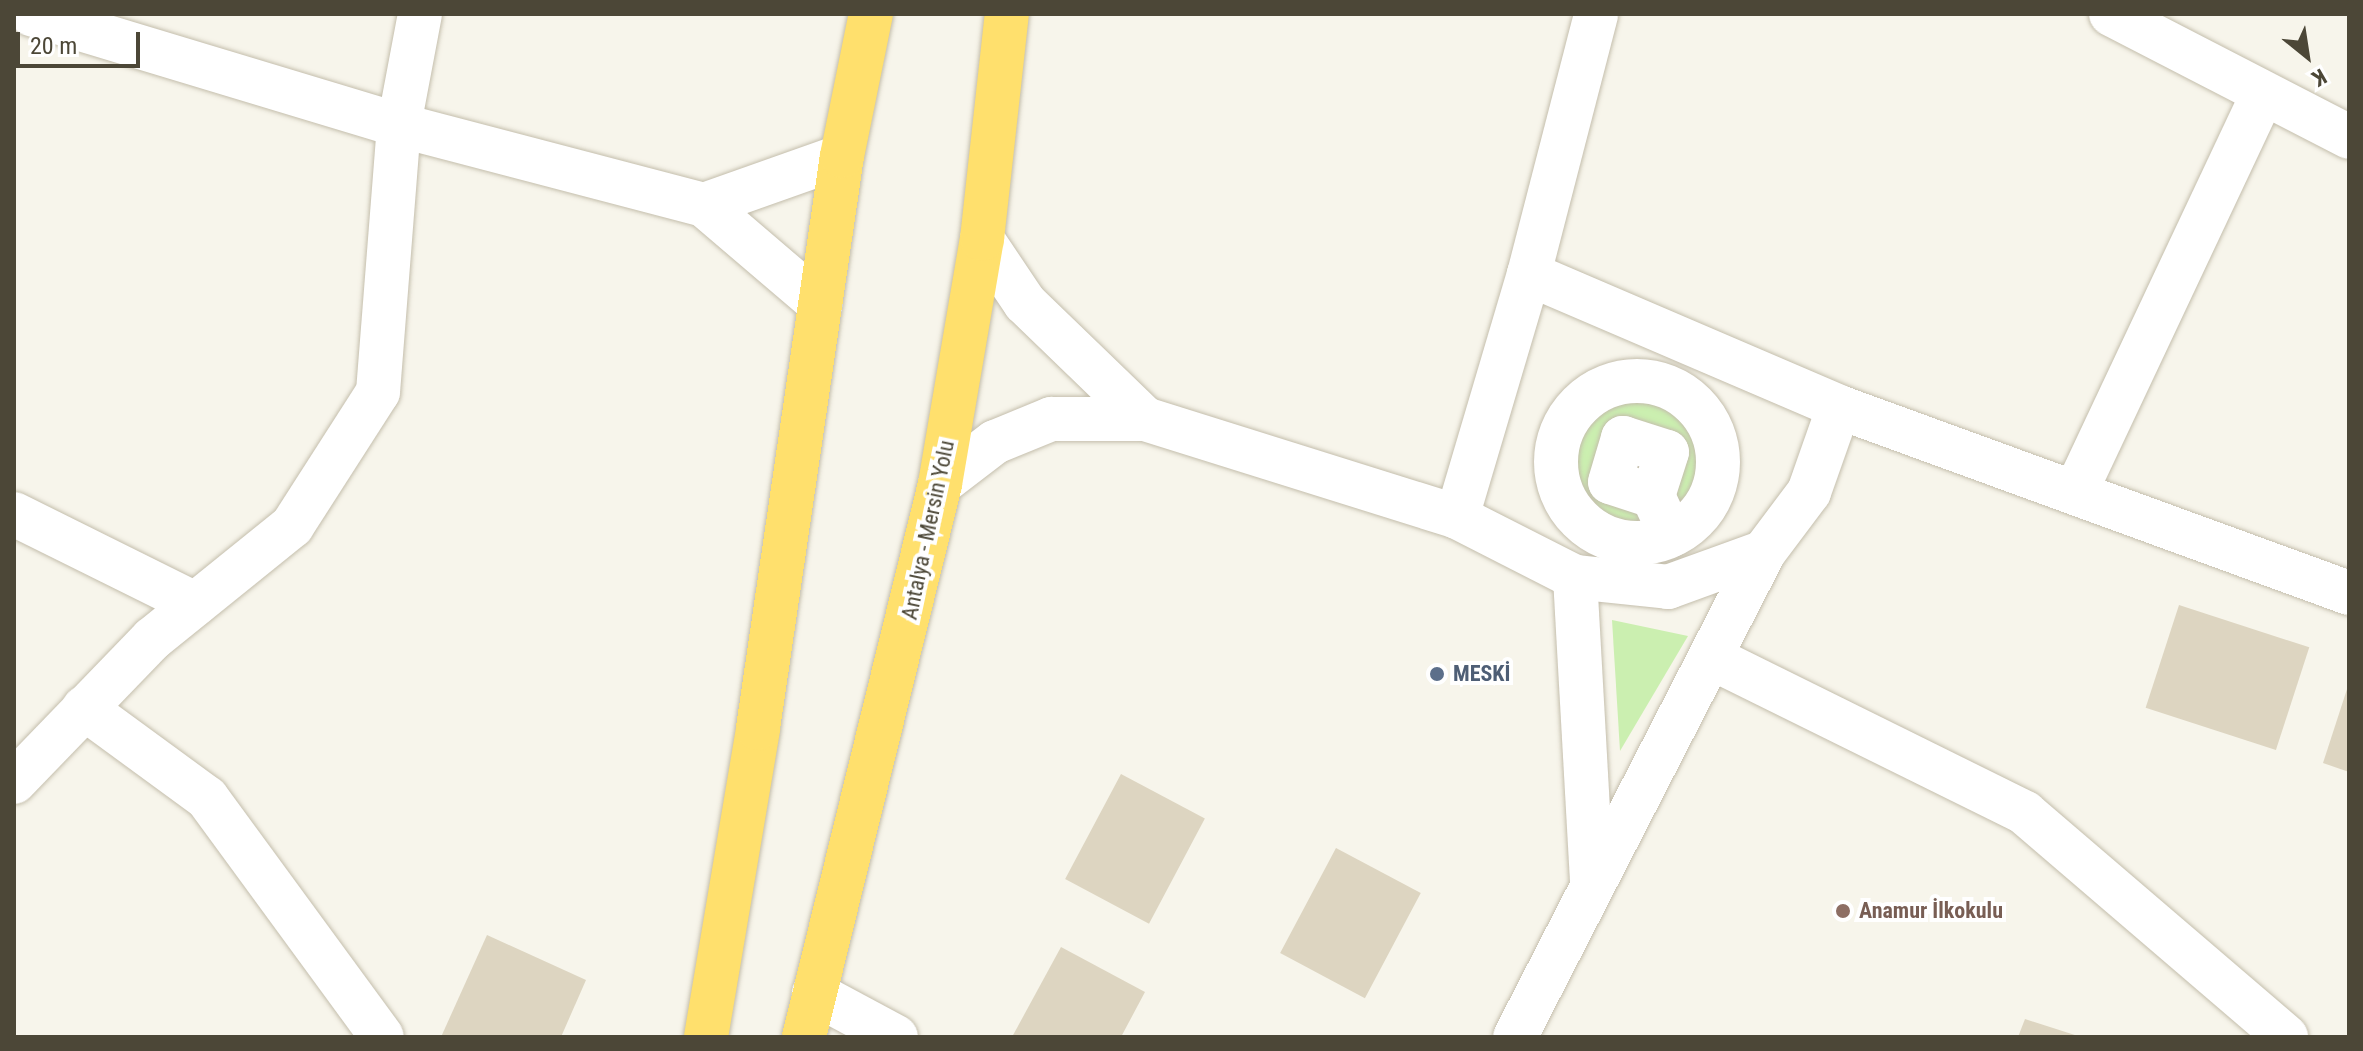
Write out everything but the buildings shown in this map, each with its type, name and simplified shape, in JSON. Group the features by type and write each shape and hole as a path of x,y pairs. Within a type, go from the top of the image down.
{"highway":[{"path":"706,1037 842,156 871,14"},
{"name":"Antalya - Mersin Yolu","path":"804,1037 878,753 940,484 982,239 1007,14"}],"street":[{"path":"31,14 399,125 704,205 820,304"},
{"path":"16,776 152,639 292,526 378,392 399,125 420,14"},
{"path":"1457,517 1529,274 1596,14"},
{"path":"2111,14 2262,95 2349,137"},
{"path":"2076,491 2262,95"},
{"path":"704,205 842,156"},
{"path":"982,239 1025,303 1082,364 1145,419"},
{"path":"1529,274 1839,407 2349,593"},
{"path":"1650,381 1695,404 1710,425 1718,450 1717,476 1693,521 1671,535 1633,543 1613,539 1579,519 1567,503 1557,453 1564,427 1578,406 1599,390 1624,382 1650,381"},
{"path":"1599,390 1623,438 1610,482"},
{"path":"1515,1037 1592,880 1712,658 1764,552 1809,492 1839,407"},
{"path":"940,484 995,442 1051,419 1145,419 1457,517 1575,577 1668,587 1764,552"},
{"path":"1671,535 1653,496 1667,452 1710,425"},
{"path":"1623,438 1667,452"},
{"path":"1567,503 1610,482 1653,496"},
{"path":"14,514 195,604"},
{"path":"1575,577 1592,880"},
{"path":"1712,658 2025,813 2286,1037"},
{"path":"84,708 207,798 382,1037"},
{"path":"814,993 896,1037"}],"green space":[{"path":"1638,393 1664,398 1687,413 1702,436 1707,462 1702,488 1687,511 1664,526 1638,531 1612,526 1589,511 1574,488 1569,462 1574,436 1589,413 1612,398"},
{"path":"1612,620 1688,636 1620,751"}],"place":[{"name":"MESKİ","path":"1437,674"},
{"name":"Anamur İlkokulu","path":"1843,911"}]}
